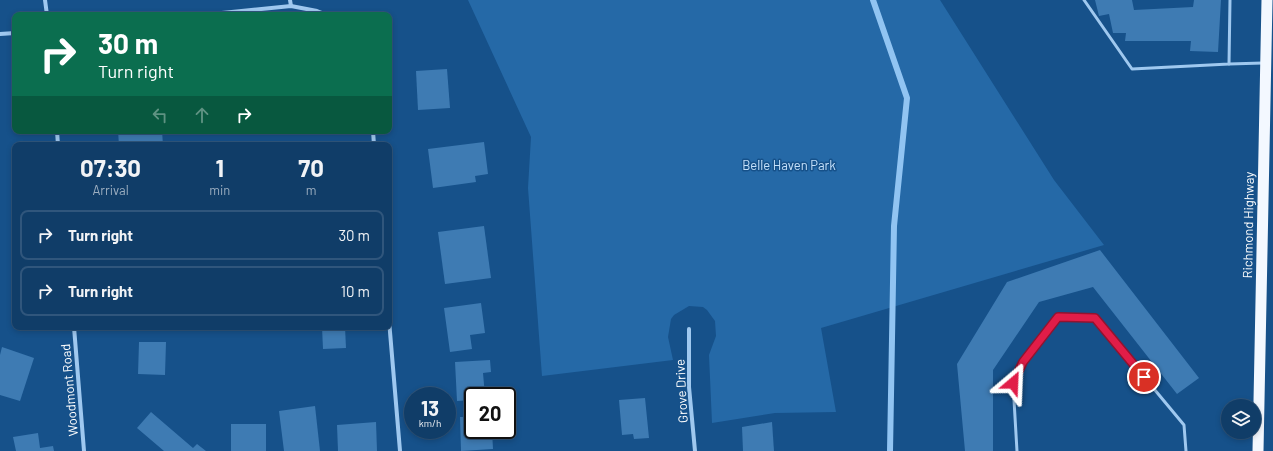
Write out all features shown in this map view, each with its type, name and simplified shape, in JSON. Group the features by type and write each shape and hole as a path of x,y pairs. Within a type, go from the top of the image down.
{"highway":[{"name":"Richmond Highway","path":"1258,451 1267,0"}],"street":[{"path":"45,0 47,12"},
{"path":"290,0 291,6"},
{"path":"232,12 291,6 319,12"},
{"path":"0,34 12,33"},
{"name":"Grove Drive","path":"689,329 689,387 695,451"},
{"name":"Woodmont Road","path":"74,330 84,451"},
{"path":"390,330 400,451"}],"lane":[{"path":"1084,0 1132,69 1266,63"},
{"path":"1229,64 1230,0"},
{"path":"1017,451 1013,383 1023,362 1058,317 1095,318 1184,425 1186,451"}],"green space":[{"name":"Belle Haven Park","path":"468,0 940,0 1054,180 1104,245 821,328 836,412 775,413 712,423 709,355 716,336 715,321 703,307 689,306 674,315 671,319 668,337 673,360 542,376 528,188 531,137"}],"building":[{"path":"1095,0 1132,0 1134,10 1193,7 1194,0 1221,0 1218,52 1190,51 1191,41 1125,41 1126,33 1113,33 1109,14 1099,16"},
{"path":"447,69 450,108 418,110 416,71"},
{"path":"118,134 162,134 163,142 119,142"},
{"path":"484,142 488,174 475,176 476,182 433,188 428,149"},
{"path":"484,226 491,278 445,284 438,232"},
{"path":"1100,250 1199,378 1177,394 1093,287 1039,302 993,370 993,451 965,451 957,364 1007,282"},
{"path":"481,303 485,333 470,335 472,349 450,352 444,308"},
{"path":"322,330 345,330 346,348 323,349"},
{"path":"139,342 166,342 165,375 138,374"},
{"path":"2,347 34,358 20,401 0,395 0,355"},
{"path":"490,360 491,372 483,373 484,387 464,387 464,401 457,401 455,362"},
{"path":"645,398 649,438 634,439 633,434 622,435 619,400"},
{"path":"315,406 320,451 284,451 279,411"},
{"path":"151,412 193,448 197,444 206,451 164,451 137,428"},
{"path":"460,417 464,417 464,439 492,439 493,449 461,451"},
{"path":"376,422 377,451 338,451 337,425"},
{"path":"772,422 774,451 743,451 742,427"},
{"path":"231,424 266,424 266,451 231,451"},
{"path":"38,433 40,448 53,446 54,451 16,451 13,437"}],"waterway":[{"path":"873,0 907,98 894,226 890,451"}],"route":[{"path":"1013,383 1023,362 1058,317 1095,318 1144,377"}]}
